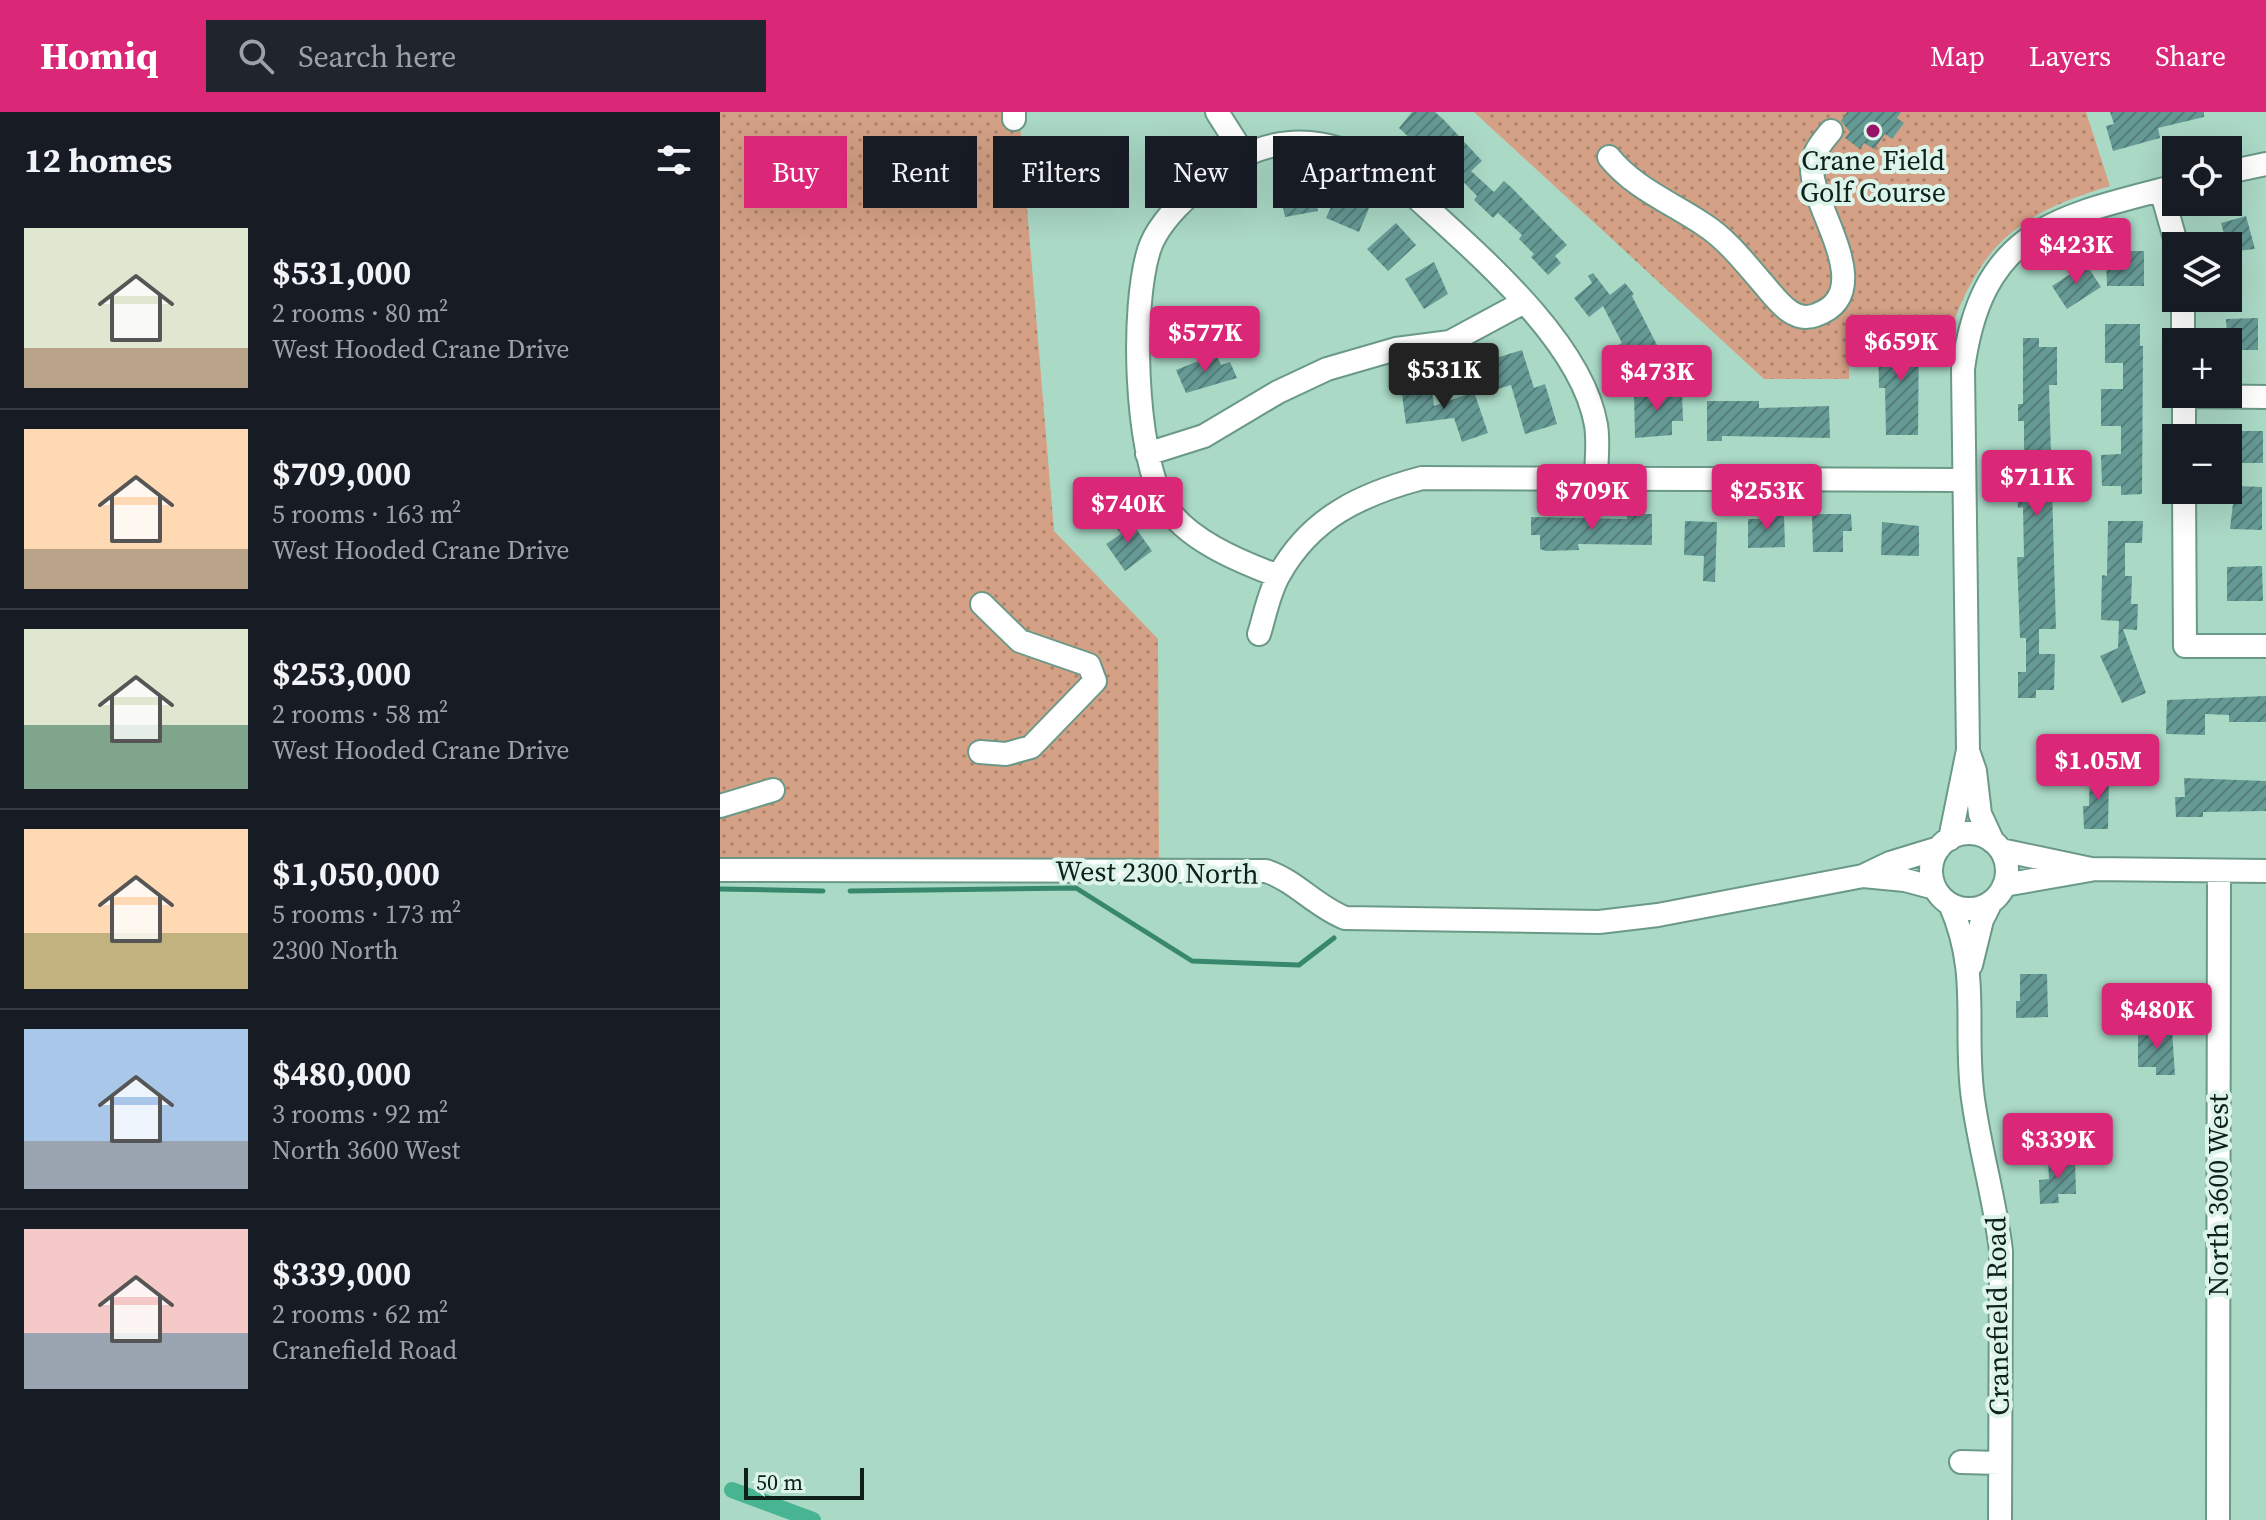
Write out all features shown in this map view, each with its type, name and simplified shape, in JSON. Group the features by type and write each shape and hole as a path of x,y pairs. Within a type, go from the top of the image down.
{"street":[{"path":"1217,112 1232,136"},
{"path":"1609,157 1636,184 1726,242 1789,312 1810,317 1836,302 1842,285 1834,236 1812,170 1815,154 1831,131"},
{"path":"1257,149 1274,144 1305,142 1335,146 1367,159 1390,173 1524,302 1550,329 1584,387 1596,426 1596,480"},
{"path":"2242,169 2266,164"},
{"path":"1942,896 1931,868 1944,844 1968,750 1963,369 1969,327 1980,295 2000,266 2029,237 2053,223 2162,190"},
{"path":"1175,208 1149,248 1140,308 1141,413 1147,454 1164,503 1195,534 1236,561 1278,576"},
{"path":"1147,454 1204,436 1278,392 1327,369 1396,349 1450,342 1524,302"},
{"path":"2242,396 2266,397"},
{"path":"1259,634 1278,576 1310,535 1345,505 1380,489 1422,478 1963,480"},
{"path":"2184,504 2185,646 2266,646"},
{"path":"980,752 1006,754 1031,747 1095,681 1089,665 1020,641 982,604"},
{"path":"1968,750 1975,771 1980,814 2006,862 1998,894"},
{"path":"720,806 773,790"},
{"path":"1863,876 1890,863 1972,834 1997,846 2091,869 2266,871"},
{"path":"1863,876 1905,880 1970,909 1998,894 2091,869"},
{"name":"West 2300 North","path":"720,870 1266,871 1283,877 1313,902 1345,918 1599,922 1701,908 1863,876"},
{"name":"North 3600 West","path":"2218,1520 2219,871"},
{"name":"Cranefield Road","path":"1970,970 1982,920 1998,894"},
{"name":"Cranefield Road","path":"1942,896 1961,928 1970,970 1972,1097 1996,1208 2001,1251 2000,1520"},
{"path":"1961,1462 2000,1463"}],"shaded area":[{"path":"720,112 1019,112 1021,136 993,136 993,208 1027,208 1054,531 1158,639 1159,862 720,861"},
{"name":"Crane Field Golf Course","path":"1474,112 2086,112 2110,186 2054,207 2011,233 1993,250 1978,271 1952,326 1850,328 1849,379 1764,379"}],"building":[{"path":"1412,112 1435,112 1459,136 1408,136 1399,128"},
{"name":"Crane Field Golf Course","path":"1847,112 1901,112 1897,118 1904,123 1892,139 1885,134 1874,149 1864,143 1860,149 1845,138 1850,132 1841,121"},
{"path":"2110,112 2204,112 2204,117 2158,128 2160,138 2113,151 2106,126 2114,124"},
{"path":"1464,142 1482,161 1471,171 1494,192 1504,181 1567,245 1555,256 1561,263 1548,275 1519,239 1522,235 1498,213 1493,218 1474,200 1477,196 1464,183"},
{"path":"1283,208 1317,208 1318,211 1285,217"},
{"path":"1330,208 1369,208 1359,232 1326,218"},
{"path":"2246,216 2255,249 2242,250 2242,232 2223,232 2221,223"},
{"path":"1396,223 1416,245 1388,271 1367,249"},
{"path":"2127,251 2144,251 2144,286 2107,286 2106,255 2127,255"},
{"path":"1434,262 1448,294 1424,309 1405,279"},
{"path":"2086,264 2101,287 2067,309 2052,286"},
{"path":"1593,273 1610,295 1625,283 1634,294 1632,296 1657,345 1624,361 1616,346 1622,343 1603,306 1589,317 1574,298 1592,283 1588,276"},
{"path":"2258,318 2258,350 2242,350 2242,328 2227,328 2226,319"},
{"path":"2105,324 2140,324 2140,346 2143,346 2142,494 2121,495 2121,486 2102,486 2101,455 2121,454 2121,426 2101,426 2101,389 2123,389 2123,363 2105,363"},
{"path":"1898,333 1919,333 1918,435 1886,435 1885,388 1879,388 1878,342 1898,342"},
{"path":"2023,338 2039,338 2039,347 2057,347 2057,385 2049,385 2056,629 2039,629 2039,654 2055,654 2054,690 2036,690 2036,698 2018,698 2018,672 2026,672 2026,638 2020,638 2017,557 2024,557 2023,507 2018,508 2017,491 2024,491 2024,421 2018,421 2018,404 2023,404"},
{"path":"1522,350 1534,388 1545,384 1557,424 1525,434 1511,385 1495,390 1486,361"},
{"path":"1216,354 1221,365 1230,362 1237,378 1186,393 1176,370"},
{"path":"1431,383 1434,406 1474,392 1488,433 1462,442 1454,418 1406,424 1401,387"},
{"path":"1634,392 1682,392 1683,421 1672,421 1672,435 1635,438"},
{"path":"1707,401 1759,401 1759,408 1829,406 1830,438 1722,436 1722,441 1707,441"},
{"path":"2242,431 2263,431 2263,463 2242,463"},
{"path":"2242,486 2262,487 2262,530 2230,529 2233,504 2242,504"},
{"path":"1627,514 1652,514 1652,545 1578,544 1579,550 1546,551 1540,549 1540,535 1531,535 1531,517 1627,519"},
{"path":"1812,514 1851,514 1852,531 1843,531 1843,552 1813,552"},
{"path":"1766,515 1784,515 1785,547 1748,548 1748,519 1766,519"},
{"path":"1127,516 1152,551 1125,571 1106,544 1121,534 1114,525"},
{"path":"1685,521 1717,522 1715,582 1703,581 1704,556 1684,555"},
{"path":"2108,521 2143,521 2142,543 2125,543 2125,576 2132,576 2131,604 2138,604 2137,630 2123,629 2146,693 2122,703 2100,656 2118,648 2119,621 2101,620 2102,575 2107,576"},
{"path":"1882,522 1919,526 1919,556 1881,555"},
{"path":"2262,566 2263,601 2227,601 2227,567"},
{"path":"2266,696 2266,722 2229,722 2229,715 2205,714 2205,735 2166,734 2167,700"},
{"path":"2090,772 2109,773 2108,829 2084,829 2083,806 2089,806"},
{"path":"2184,778 2266,781 2266,811 2203,812 2203,817 2176,817 2175,797 2185,797"},
{"path":"2020,974 2047,974 2048,1017 2016,1018 2016,1001 2020,1001"},
{"path":"2138,1030 2172,1030 2175,1075 2156,1075 2156,1067 2138,1067"},
{"path":"2075,1158 2076,1194 2058,1194 2059,1203 2040,1204 2039,1180 2049,1179 2048,1160"}],"waterway":[{"path":"850,891 1076,888 1192,961 1299,965 1334,938"},
{"path":"720,889 823,891"},
{"path":"732,1490 813,1520"}],"place":[{"name":"Crane Field Golf Course","path":"1873,131"}]}
